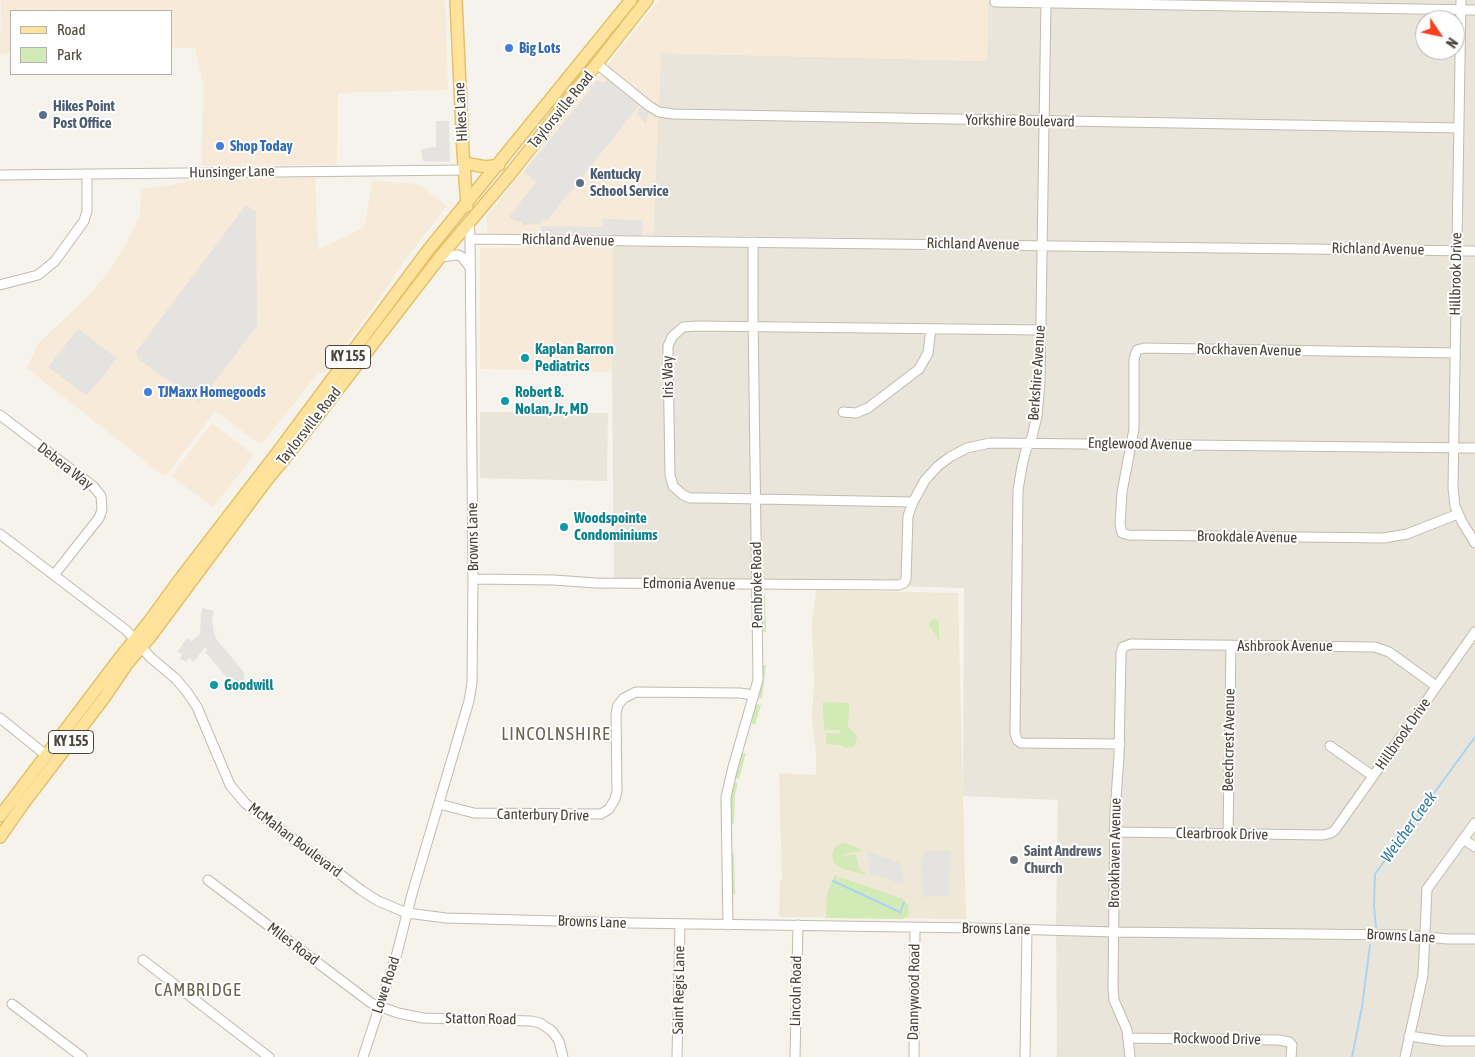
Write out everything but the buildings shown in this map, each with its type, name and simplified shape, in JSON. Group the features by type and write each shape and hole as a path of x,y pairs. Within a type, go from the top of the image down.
{"main road":[{"name":"Hikes Lane","path":"456,0 464,167 469,223"},
{"name":"Taylorsville Road","path":"0,837 104,698 138,644 429,250 631,0"},
{"name":"Taylorsville Road","path":"0,816 46,755 228,534 262,487 440,257 647,0"},
{"path":"464,167 499,165"}],"street":[{"name":"Berkshire Avenue","path":"1046,1 1039,398 1037,416 1022,466 1018,490 1014,733 1019,742 1028,743 1120,744"},
{"path":"995,2 1461,5 1475,10"},
{"name":"Hillbrook Drive","path":"1461,5 1453,488 1458,514 1475,542"},
{"name":"Yorkshire Boulevard","path":"597,64 649,106 659,112 673,114 1459,128"},
{"name":"Hunsinger Lane","path":"0,175 464,167"},
{"path":"0,285 38,275 56,259 84,221 87,211 87,174"},
{"name":"Browns Lane","path":"469,223 473,579 472,683 469,701 408,913 446,918 680,924 1425,936 1448,939 1475,939"},
{"name":"Richland Avenue","path":"470,239 1475,251"},
{"name":"Pembroke Road","path":"728,925 726,797 758,680 753,326 754,242"},
{"path":"440,257 458,255 470,266"},
{"name":"Iris Way","path":"913,502 690,498 678,492 673,486 670,475 668,346 672,337 683,328 697,326 1041,330"},
{"path":"842,412 856,413 868,408 919,369 928,353 931,329"},
{"name":"Rockhaven Avenue","path":"1132,444 1135,354 1140,349 1455,353"},
{"name":"Debera Way","path":"0,415 92,486 100,496 102,510 99,518 54,575"},
{"name":"Englewood Avenue","path":"904,583 907,527 913,502 919,490 931,472 956,453 983,444 1030,442 1475,448"},
{"name":"Brookdale Avenue","path":"1132,444 1122,492 1120,524 1124,535 1384,538 1407,534 1458,514"},
{"name":"McMahan Boulevard","path":"0,534 126,630 150,657 170,673 197,707 230,786 245,803 361,890 378,901 408,913"},
{"name":"Edmonia Avenue","path":"473,579 554,580 596,583 899,586 904,583"},
{"name":"Hillbrook Drive","path":"1329,834 1335,830 1475,632"},
{"name":"Ashbrook Avenue","path":"1123,647 1131,644 1375,648 1388,652 1436,686"},
{"name":"Beechcrest Avenue","path":"1228,834 1231,646"},
{"name":"Brookhaven Avenue","path":"1123,647 1121,653 1120,744 1114,832 1113,993 1127,1030 1130,1057"},
{"name":"Canterbury Drive","path":"439,804 474,813 601,814 609,809 617,791 616,714 618,705 624,698 636,692 740,693 754,695"},
{"path":"0,718 46,755"},
{"path":"1330,746 1373,776"},
{"path":"1405,1057 1423,975 1427,889 1475,823"},
{"name":"Clearbrook Drive","path":"1114,832 1329,834"},
{"path":"1463,839 1475,847"},
{"name":"Miles Road","path":"208,880 371,1003 379,1007"},
{"name":"Lowe Road","path":"363,1057 408,913"},
{"name":"Saint Regis Lane","path":"678,1057 680,924"},
{"name":"Lincoln Road","path":"795,1057 798,925"},
{"name":"Dannywood Road","path":"914,1057 915,928"},
{"path":"1025,1057 1027,930"},
{"path":"143,960 269,1057"},
{"path":"12,1004 82,1057"},
{"name":"Statton Road","path":"379,1007 423,1018 531,1021 540,1023 552,1032 559,1041 563,1057"},
{"path":"1409,1036 1444,1041 1475,1041"},
{"name":"Rockwood Drive","path":"1128,1038 1278,1040 1290,1042 1292,1045 1291,1057"}],"shaded area":[{"path":"1,0 445,0 448,90 338,93 337,165 202,166 203,83 195,48 172,48 172,10 10,10 10,53 0,54"},
{"path":"659,0 988,0 987,61 661,53 653,235 487,235 487,216"},
{"path":"988,0 1475,0 1475,1057 1057,1057 1056,922 1058,800 963,796 964,588 614,578 613,246 943,248 1408,255 1408,246 653,235 661,53 987,61"},
{"path":"610,77 641,103 547,221 544,219 540,224 524,225 520,221 515,221 509,217 536,182 524,172 598,80 604,83"},
{"path":"643,105 649,110 646,124 636,113"},
{"path":"436,121 449,121 450,162 423,161 421,149 436,147"},
{"path":"315,177 318,250 361,229 365,225 372,181 418,184 447,206 398,269 390,284 326,372 318,373 261,445 215,411 165,477 27,368 38,344 89,295 106,275 124,248 140,215 141,189 167,186 192,180"},
{"path":"246,205 256,211 257,326 200,402 138,359 136,352"},
{"path":"603,219 643,220 642,234 640,236 541,234 541,226 603,227"},
{"path":"613,246 612,372 480,369 480,248"},
{"path":"78,329 117,358 86,395 48,367"},
{"path":"480,412 608,413 607,481 480,478"},
{"path":"212,423 254,455 213,507 171,476"},
{"path":"816,590 958,593 966,919 779,917 780,880 782,880 779,773 816,775 816,752 812,718 814,682 812,624"},
{"path":"203,608 214,611 212,618 214,633 217,640 244,672 244,688 233,691 231,677 228,679 205,652 208,650 205,647 194,662 189,658 186,662 180,659 182,654 177,652 187,638 192,641 200,634"},
{"path":"926,850 951,851 949,896 922,897 921,862"},
{"path":"866,851 900,863 905,885 871,874"}],"green space":[{"path":"761,595 765,595 766,632 761,632"},
{"path":"933,619 939,623 939,642 929,624"},
{"path":"762,665 766,665 762,699 758,697"},
{"path":"823,702 849,703 848,727 857,736 854,746 845,748 840,745 826,744 826,733 839,734 841,730 824,730"},
{"path":"756,704 761,705 755,725 751,722"},
{"path":"742,753 746,753 739,779 734,778"},
{"path":"733,782 738,783 735,794 734,824 730,823"},
{"path":"844,843 861,849 861,851 844,854 843,856 855,854 860,870 866,873 865,875 841,868 834,863 832,855 834,849"},
{"path":"734,853 735,895 731,893 730,854"},
{"path":"835,875 838,876 837,882 833,880 833,882 900,914 905,902 909,906 908,916 903,919 826,918 827,893"},
{"path":"840,877 903,899 900,910 837,883"}],"waterway":[{"name":"Weicher Creek","path":"1376,927 1374,906 1375,874 1475,737"},
{"path":"833,881 900,912"},
{"path":"900,913 904,902"},
{"name":"Weicher Creek","path":"1352,1057 1362,1007 1370,945"}],"place":[{"name":"Big Lots","path":"509,48"},
{"name":"Hikes Point Post Office","path":"43,115"},
{"name":"Shop Today","path":"220,146"},
{"name":"Kentucky School Service","path":"580,183"},
{"name":"Kaplan Barron Pediatrics","path":"525,358"},
{"name":"TJMaxx Homegoods","path":"148,392"},
{"name":"Robert B. Nolan, Jr., MD","path":"505,401"},
{"name":"Woodspointe Condominiums","path":"564,527"},
{"name":"Goodwill","path":"214,685"},
{"name":"Saint Andrews Church","path":"1014,860"}],"district":[{"name":"LINCOLNSHIRE","path":"556,734"},
{"name":"CAMBRIDGE","path":"198,990"}]}
